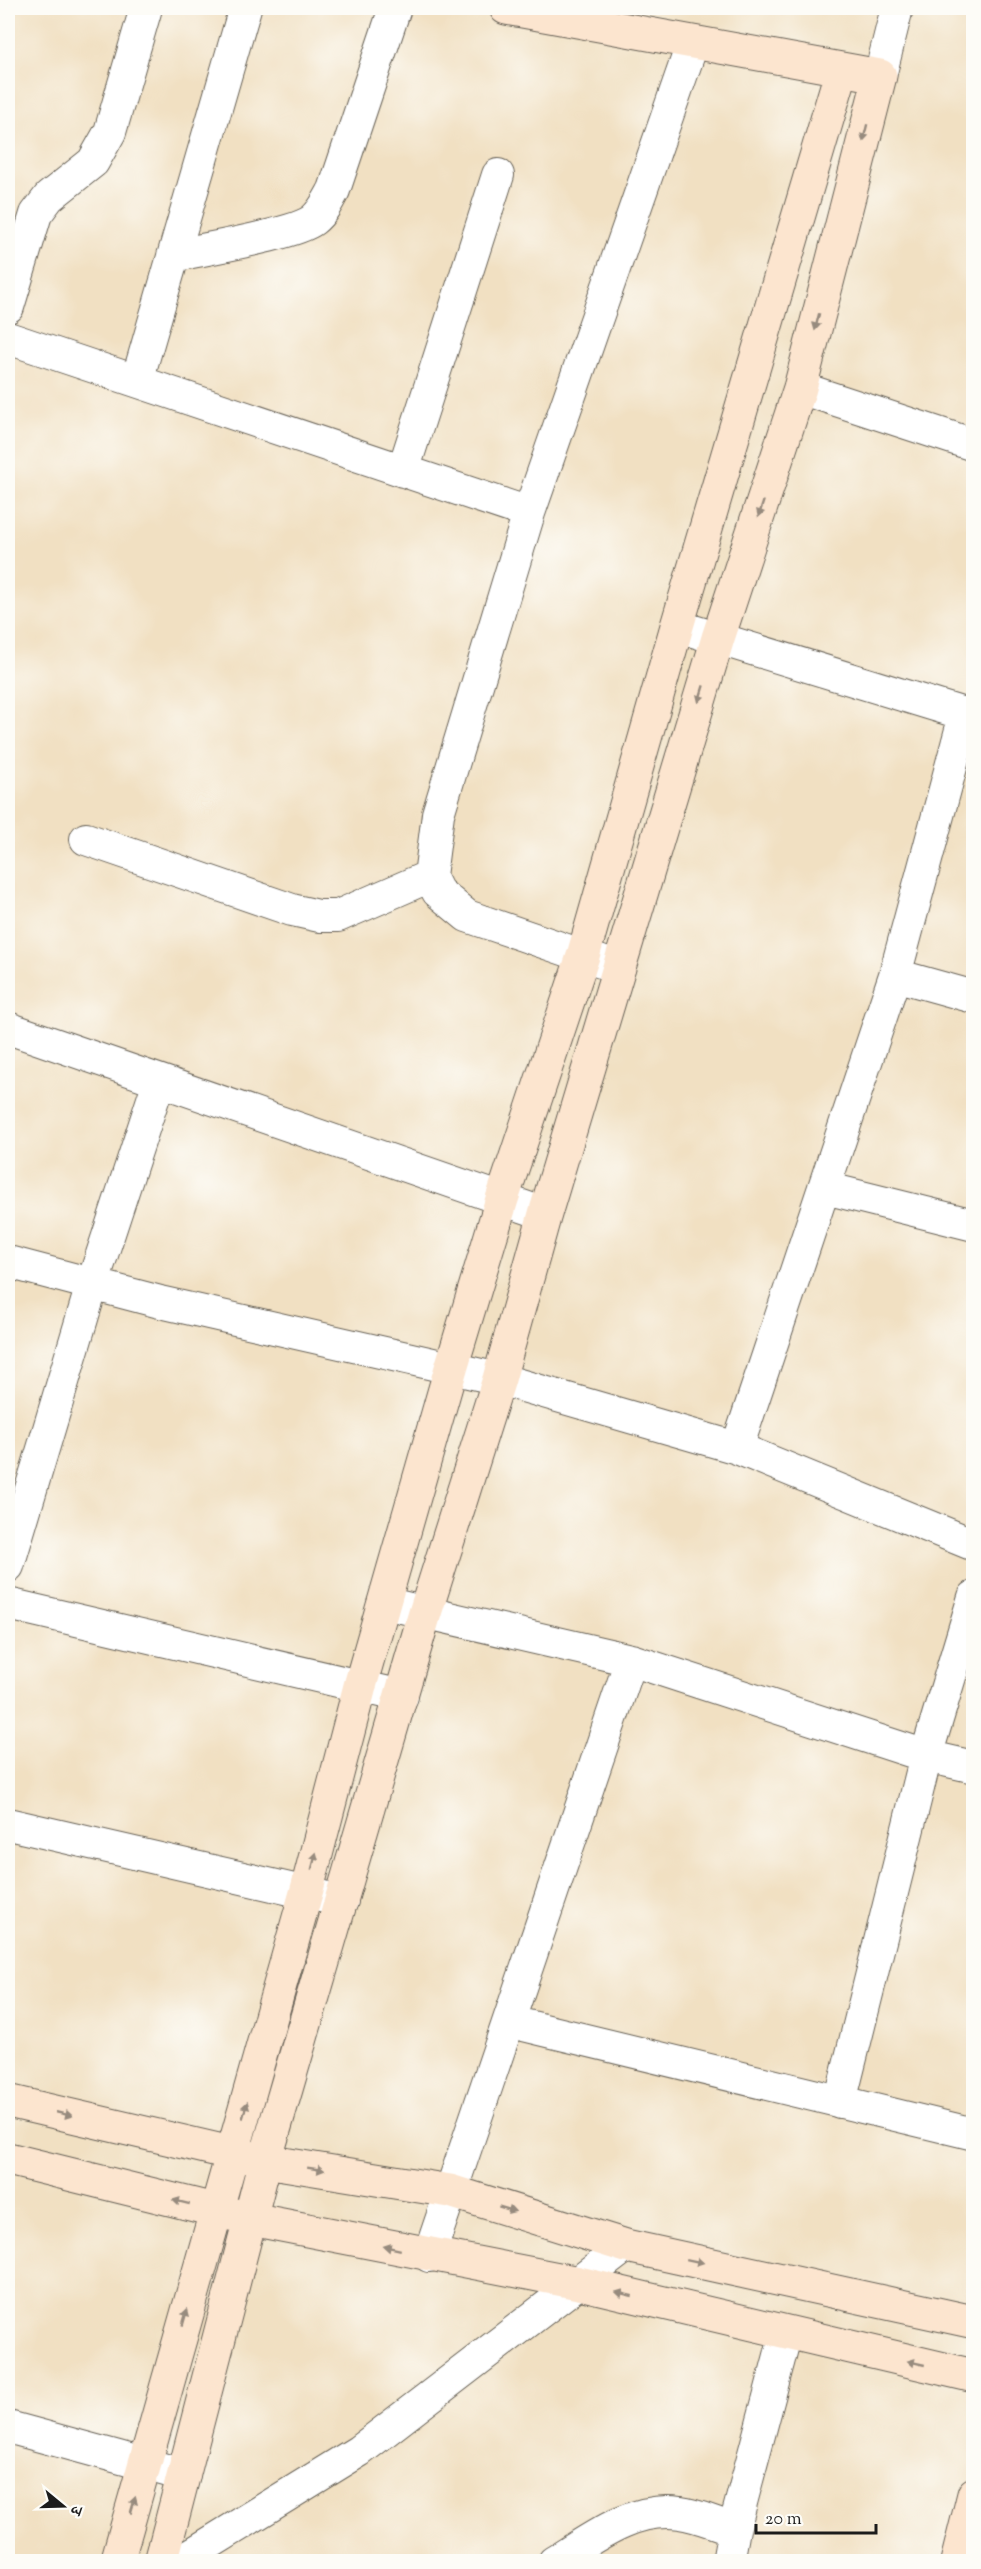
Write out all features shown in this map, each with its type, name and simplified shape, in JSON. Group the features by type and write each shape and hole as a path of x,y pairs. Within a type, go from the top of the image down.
{"street":[{"path":"8,307 36,213 49,197 93,162 110,132 146,8"},
{"path":"137,381 245,8"},
{"path":"173,256 292,230 312,221 326,207 334,190 395,8"},
{"path":"506,8 880,76"},
{"path":"161,2562 265,2161 425,1613 499,1379 545,1214 718,638 800,388 897,8"},
{"path":"619,968 467,916 438,892 430,876 438,814 529,513 693,42"},
{"path":"117,2562 306,1893 360,1686 451,1368 502,1199 583,956 677,626 842,69"},
{"path":"404,471 498,175"},
{"path":"8,338 529,513"},
{"path":"800,388 974,445"},
{"path":"677,626 969,716 895,975 737,1448"},
{"path":"86,839 292,910 320,916 338,916 430,876"},
{"path":"895,975 974,997"},
{"path":"8,1028 545,1214"},
{"path":"8,1566 92,1285 159,1081"},
{"path":"825,1188 974,1225"},
{"path":"8,1262 92,1285 499,1379 737,1448 974,1545"},
{"path":"840,2102 926,1756 974,1597"},
{"path":"384,1603 631,1660 926,1756 974,1767"},
{"path":"8,1604 402,1696"},
{"path":"429,2256 511,2022 631,1660"},
{"path":"8,1824 342,1901"},
{"path":"511,2022 974,2134"},
{"path":"8,2101 265,2161 450,2191 626,2246 974,2322"},
{"path":"8,2160 251,2219 429,2256 579,2283 974,2376"},
{"path":"179,2562 359,2451 626,2246"},
{"path":"728,2562 734,2529 786,2333"},
{"path":"8,2427 183,2475"},
{"path":"957,2562 974,2494"},
{"path":"554,2562 615,2525 647,2512 681,2513 734,2529"}]}
